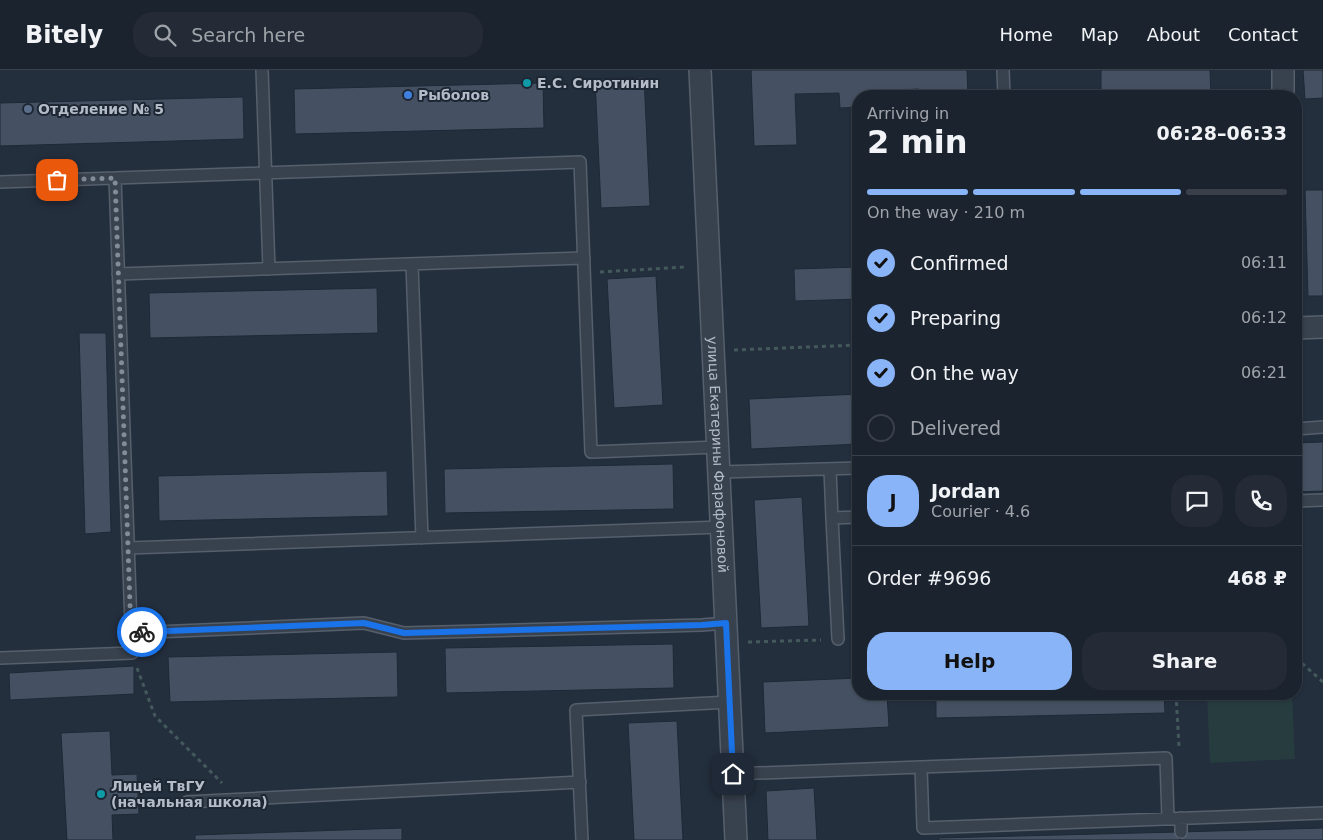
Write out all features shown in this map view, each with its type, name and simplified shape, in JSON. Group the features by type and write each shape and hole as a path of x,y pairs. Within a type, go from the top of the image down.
{"street":[{"name":"улица Екатерины Фарафоновой","path":"700,70 736,840"},
{"path":"1282,70 1283,90"},
{"path":"1302,328 1323,327"}],"lane":[{"path":"262,70 269,269"},
{"path":"1003,70 1004,90"},
{"path":"0,182 580,162 591,452 718,447"},
{"path":"0,658 132,653 115,178"},
{"path":"118,274 584,258"},
{"path":"412,264 422,538"},
{"path":"1302,428 1323,428"},
{"path":"719,472 852,468"},
{"path":"830,469 838,639"},
{"path":"1302,501 1323,500"},
{"path":"832,518 852,517"},
{"path":"128,548 722,527"},
{"path":"131,633 364,623 404,633 702,625 727,633"},
{"path":"582,840 576,710 730,702"},
{"path":"733,774 1166,758 1168,819"},
{"path":"921,767 923,828 1323,813"},
{"path":"187,802 580,782"},
{"path":"1181,818 1181,832"}],"path":[{"path":"585,272 710,266"},
{"path":"713,351 852,345"},
{"path":"727,633 838,639"},
{"path":"132,653 155,716 239,799"},
{"path":"1302,663 1323,682"}],"green space":[{"path":"1207,700 1292,700 1295,759 1210,763"}],"building":[{"path":"751,70 967,70 968,90 852,90 852,107 840,108 839,93 795,94 797,145 754,146"},
{"path":"1101,70 1210,70 1211,90 1101,90"},
{"path":"1303,70 1323,70 1323,98 1305,99"},
{"path":"644,77 650,206 601,208 595,79"},
{"path":"543,83 544,128 295,134 294,89"},
{"path":"243,97 244,139 0,146 0,103"},
{"path":"1305,190 1323,190 1323,296 1308,296"},
{"path":"852,267 852,299 795,301 794,269"},
{"path":"656,276 663,405 614,408 607,279"},
{"path":"377,288 378,333 150,338 149,293"},
{"path":"79,333 106,333 111,532 85,534"},
{"path":"852,394 852,444 751,449 749,399"},
{"path":"1323,442 1323,491 1302,492 1302,443"},
{"path":"673,464 674,509 445,513 444,469"},
{"path":"387,471 388,516 159,521 158,476"},
{"path":"802,497 809,626 761,628 754,500"},
{"path":"673,644 674,688 446,693 445,648"},
{"path":"397,652 398,697 170,702 168,657"},
{"path":"134,666 134,694 10,700 9,673"},
{"path":"852,678 852,700 887,700 889,727 765,733 763,682"},
{"path":"936,700 1164,700 1165,713 936,718"},
{"path":"677,721 683,840 634,840 628,723"},
{"name":"Лицей ТвГУ (начальная школа)","path":"110,731 112,775 137,774 139,814 112,815 113,840 67,840 61,733"},
{"path":"814,788 817,840 768,840 766,791"},
{"path":"402,828 402,840 195,840 195,835"},
{"path":"1323,828 1323,840 1180,840 1179,832"},
{"path":"1179,832 1180,840 939,840 938,838"}],"way so far":[{"path":"57,180 115,178 131,633 142,632"}],"place":[{"name":"Е.С. Сиротинин","path":"527,83"},
{"name":"Рыболов","path":"408,95"},
{"name":"Отделение № 5","path":"28,109"},
{"name":"Лицей ТвГУ (начальная школа)","path":"101,794"}],"route":[{"path":"142,632 364,623 404,633 726,623 733,774"}]}
